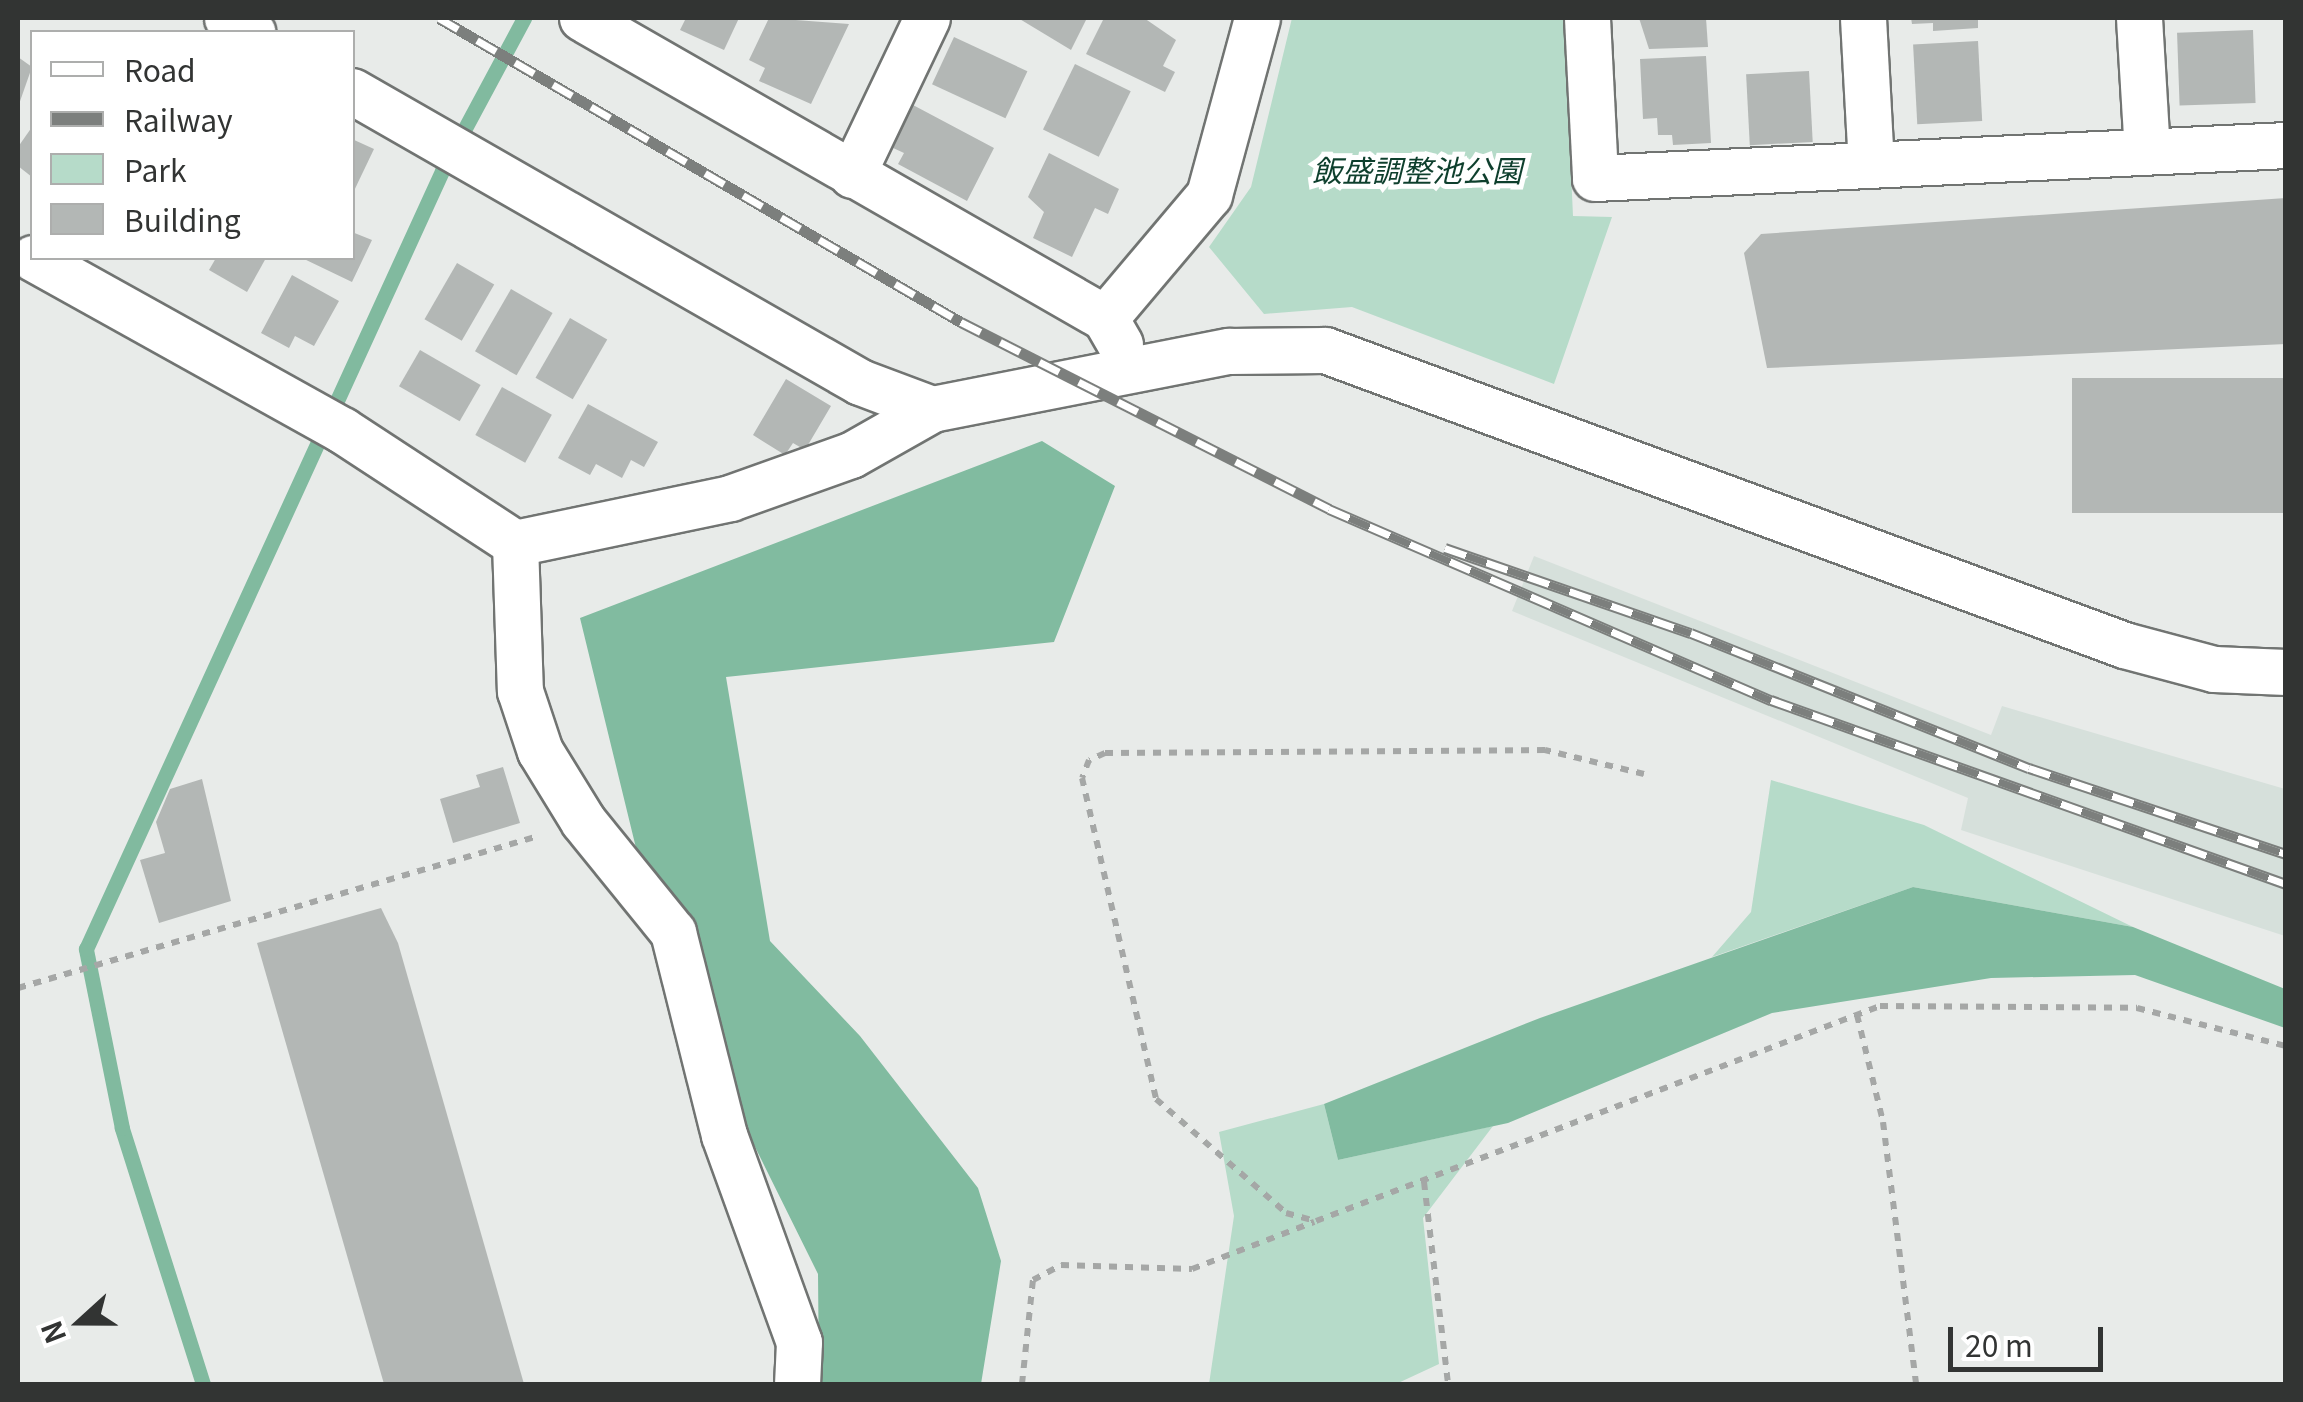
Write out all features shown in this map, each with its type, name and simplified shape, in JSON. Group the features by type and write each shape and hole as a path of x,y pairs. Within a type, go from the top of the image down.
{"street":[{"path":"582,18 1105,318 1135,372"},
{"path":"852,175 926,18"},
{"path":"1105,318 1209,195 1257,18"},
{"path":"1587,18 1595,178 2286,145"},
{"path":"1864,18 1870,165"},
{"path":"2139,18 2147,151"},
{"path":"355,93 860,382 932,409"},
{"path":"38,260 325,420 514,543 730,498 852,455 932,409 1274,347 1354,358 2124,645 2214,669 2286,672"},
{"path":"514,543 520,691 540,750 583,822 673,932 724,1135 799,1342 797,1384"}],"path":[{"path":"1316,1221 1286,1213 1156,1100 1082,778 1089,760 1105,753 1544,750 1644,774"},
{"path":"18,988 583,822"},
{"path":"1022,1384 1033,1280 1061,1264 1192,1270 1880,1006 2137,1008 2286,1046"},
{"path":"1857,1015 1883,1122 1916,1384"},
{"path":"1424,1182 1448,1384"}],"shaded area":[{"path":"1534,556 1991,735 2002,706 2285,789 2285,936 1961,830 1968,798 1512,611"}],"green space":[{"name":"飯盛調整池公園","path":"1292,18 1564,18 1573,216 1612,217 1554,384 1352,307 1264,314 1209,247 1251,187"},
{"path":"1042,441 1115,486 1054,642 726,677 770,941 860,1036 978,1188 1001,1261 981,1384 819,1384 818,1274 664,963 580,618"},
{"path":"1771,780 1924,825 2133,927 1913,887 1712,957 1751,912"},
{"path":"1913,887 2133,927 2285,989 2285,1028 2135,975 1991,978 1772,1013 1508,1123 1338,1160 1324,1104 1540,1018"},
{"path":"1324,1104 1338,1160 1493,1126 1423,1218 1439,1364 1396,1384 1209,1384 1234,1216 1219,1132"}],"building":[{"path":"686,18 739,18 724,50 680,30"},
{"path":"769,18 849,24 811,104 759,81 765,68 749,60"},
{"path":"1018,18 1087,18 1071,50"},
{"path":"1104,18 1144,18 1176,40 1163,66 1175,72 1165,92 1086,54"},
{"path":"1639,18 1706,18 1708,47 1649,49"},
{"path":"1911,18 1978,18 1978,28 1933,31 1933,23 1912,24"},
{"path":"2253,30 2256,103 2180,106 2177,33"},
{"path":"954,37 1027,71 1005,118 932,84"},
{"path":"1978,41 1982,121 1917,124 1913,44"},
{"path":"1706,56 1711,143 1673,145 1672,135 1658,135 1657,118 1643,119 1640,59"},
{"path":"18,57 30,66 30,73 18,107"},
{"path":"1075,64 1131,91 1099,157 1043,130"},
{"path":"1809,71 1813,142 1750,145 1746,74"},
{"path":"913,105 994,148 967,201 898,164 904,153 891,147"},
{"path":"30,130 30,175 18,166 18,147"},
{"path":"355,140 374,149 355,189"},
{"path":"1049,153 1119,189 1108,214 1095,208 1072,257 1033,238 1044,212 1028,197"},
{"path":"2286,198 2286,344 1767,368 1744,253 1761,234"},
{"path":"355,233 372,240 352,282 306,260 355,260"},
{"path":"215,260 265,260 247,292 209,270"},
{"path":"457,263 494,284 462,341 424,319"},
{"path":"292,275 339,301 314,346 295,336 289,348 261,333"},
{"path":"511,289 553,313 517,375 475,351"},
{"path":"570,318 607,339 573,399 536,378"},
{"path":"420,350 481,385 460,421 399,386"},
{"path":"2072,378 2286,378 2286,513 2072,513"},
{"path":"786,379 831,406 805,450 793,443 785,455 753,435"},
{"path":"502,387 552,415 525,463 475,435"},
{"path":"588,404 658,442 644,467 631,460 622,478 596,464 590,475 558,458"},
{"path":"503,767 520,823 453,843 440,799 480,787 476,775"},
{"path":"202,779 231,901 159,923 140,860 165,853 156,822 170,789"},
{"path":"381,908 398,943 524,1384 384,1384 257,943"}],"waterway":[{"path":"203,1384 122,1128 86,949 442,171 524,18"}],"railway":[{"path":"439,18 961,322 1329,509 1771,700 2286,884"},
{"path":"1445,548 1691,633 2029,768 2286,854"}]}
